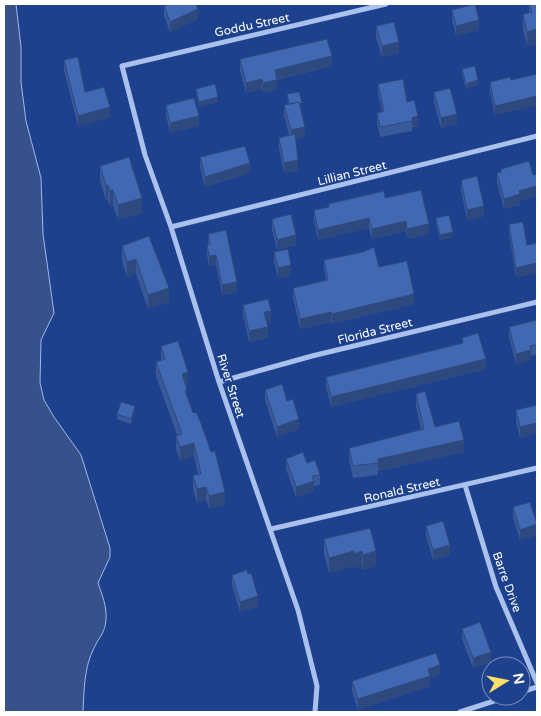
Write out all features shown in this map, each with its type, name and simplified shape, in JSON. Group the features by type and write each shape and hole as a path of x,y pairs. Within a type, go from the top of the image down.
{"street":[{"name":"Goddu Street","path":"122,66 386,4"},
{"name":"River Street","path":"122,66 145,155 171,227 219,382 298,610 317,686 315,712"},
{"name":"Lillian Street","path":"171,227 537,136"},
{"name":"Florida Street","path":"219,382 312,356 537,302"},
{"name":"Ronald Street","path":"271,529 537,468"},
{"name":"Barre Drive","path":"465,486 496,587 537,682"},
{"path":"460,712 481,705"}],"water":[{"path":"4,4 16,4 21,47 21,82 26,121 41,178 43,234 54,313 41,340 40,383 44,400 81,455 110,548 110,557 98,583 105,605 105,624 88,663 83,712 4,712"}],"building":[{"path":"169,4 196,4 198,9 170,22 164,6"},
{"path":"475,4 479,20 456,26 452,10"},
{"path":"529,4 537,4 537,29 527,32 523,14 532,12"},
{"path":"394,22 399,42 382,46 376,26"},
{"path":"327,39 332,56 275,70 277,80 263,83 262,79 246,83 240,59"},
{"path":"78,57 85,92 104,87 110,107 78,116 64,60"},
{"path":"475,66 478,80 466,84 462,69"},
{"path":"537,74 537,96 495,106 490,82 510,77 511,80"},
{"path":"403,79 407,102 414,100 418,116 412,118 412,121 380,127 377,113 384,111 378,84"},
{"path":"215,84 218,97 199,102 196,89"},
{"path":"450,88 457,114 441,118 434,92"},
{"path":"299,92 302,103 289,104 287,94"},
{"path":"194,98 199,116 170,123 166,105"},
{"path":"299,102 305,127 291,130 284,105"},
{"path":"295,134 298,160 284,163 279,138"},
{"path":"245,146 250,163 205,177 200,157"},
{"path":"129,157 142,198 118,205 113,190 110,191 108,185 106,186 100,166"},
{"path":"529,161 533,175 537,174 537,186 519,191 520,194 504,199 497,173 501,172 501,169"},
{"path":"477,176 484,206 467,210 461,180"},
{"path":"421,190 429,224 407,229 406,221 372,229 369,218 318,230 314,210 329,207 328,204 384,191 385,198"},
{"path":"291,214 296,235 277,240 272,219"},
{"path":"449,215 453,232 440,235 436,218"},
{"path":"523,222 527,245 537,243 537,263 516,268 509,224"},
{"path":"226,230 237,282 222,285 216,255 209,256 207,245 210,244 208,234"},
{"path":"149,236 169,288 148,295 136,259 127,262 122,246"},
{"path":"374,247 379,267 407,261 414,294 332,314 331,312 300,319 293,288 328,280 324,260 363,252"},
{"path":"288,249 291,265 278,268 274,252"},
{"path":"268,299 271,311 264,312 268,327 249,331 243,305"},
{"path":"537,320 537,345 530,346 531,350 516,354 509,327"},
{"path":"478,333 486,359 331,397 326,377 463,343 462,338"},
{"path":"178,341 188,372 182,374 187,389 185,390 193,413 196,412 201,423 211,452 215,451 225,492 209,496 206,487 197,489 193,475 201,474 194,443 180,447 176,436 182,434 156,362 165,359 161,346"},
{"path":"282,384 287,401 293,399 299,419 277,427 265,390"},
{"path":"425,391 435,427 459,421 464,440 378,459 378,463 353,466 349,448 424,429 416,394"},
{"path":"121,402 135,406 131,419 117,414"},
{"path":"537,405 537,423 520,427 516,410"},
{"path":"303,452 307,463 315,460 320,475 312,476 314,481 296,487 286,459"},
{"path":"530,502 537,524 520,530 513,507"},
{"path":"443,521 450,545 433,550 426,526"},
{"path":"370,528 376,551 363,555 362,551 354,554 354,551 329,558 324,539"},
{"path":"247,570 248,574 251,573 258,596 240,602 232,575"},
{"path":"480,622 491,652 473,658 462,629"},
{"path":"436,653 440,665 428,669 430,676 358,699 352,681"}]}
